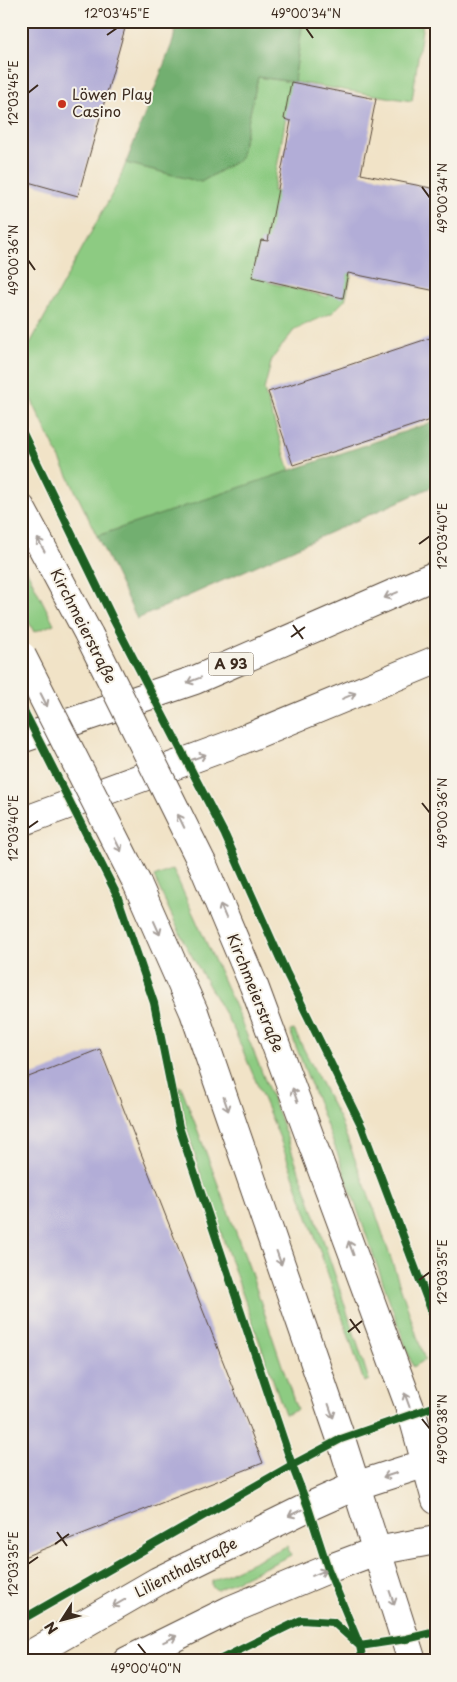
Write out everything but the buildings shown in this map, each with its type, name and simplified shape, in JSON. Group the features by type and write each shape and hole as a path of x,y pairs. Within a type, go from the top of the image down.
{"main road":[{"name":"Kirchmeierstraße","path":"21,508 89,635 203,865 254,986 430,1462 436,1500"},
{"name":"A 93","path":"21,739 195,680 436,575"},
{"path":"22,655 137,883 194,1012 341,1439 412,1661"},
{"path":"21,822 230,745 434,661"},
{"name":"Lilienthalstraße","path":"21,1660 158,1581 308,1507 355,1486 430,1462"},
{"path":"126,1661 230,1610 328,1569 376,1552 436,1540"}],"green space":[{"path":"177,21 303,21 294,82 258,77 240,159 201,182 126,163 173,41"},
{"path":"303,21 423,22 412,101 294,82"},
{"path":"258,77 292,82 273,191 289,195 268,282 328,297 340,248 352,272 345,300 332,313 295,329 272,359 264,390 290,471 97,536 21,378 21,360 117,185 126,163 201,182 240,159"},
{"path":"436,421 436,485 137,619 97,536"},
{"path":"21,559 54,624 34,632 21,607"},
{"path":"173,869 235,1007 290,1145 369,1380 364,1382 279,1136 235,1032 184,942 154,877"},
{"path":"294,1030 340,1120 377,1217 425,1360 413,1367 338,1155 290,1031"},
{"path":"181,1086 249,1267 297,1410 285,1414 203,1182 187,1129 178,1087"},
{"path":"287,1546 291,1555 217,1590 212,1586 212,1581"}],"cycle path":[{"path":"21,429 113,619 225,835 286,972 362,1127 436,1323"},
{"path":"21,705 117,895 154,1003 179,1127 292,1465 328,1569 360,1646 363,1661"},
{"path":"21,1620 341,1439 436,1406"},
{"path":"217,1661 301,1620 333,1622 360,1646 436,1632"}],"place":[{"name":"Löwen Play Casino","path":"62,104"}]}
